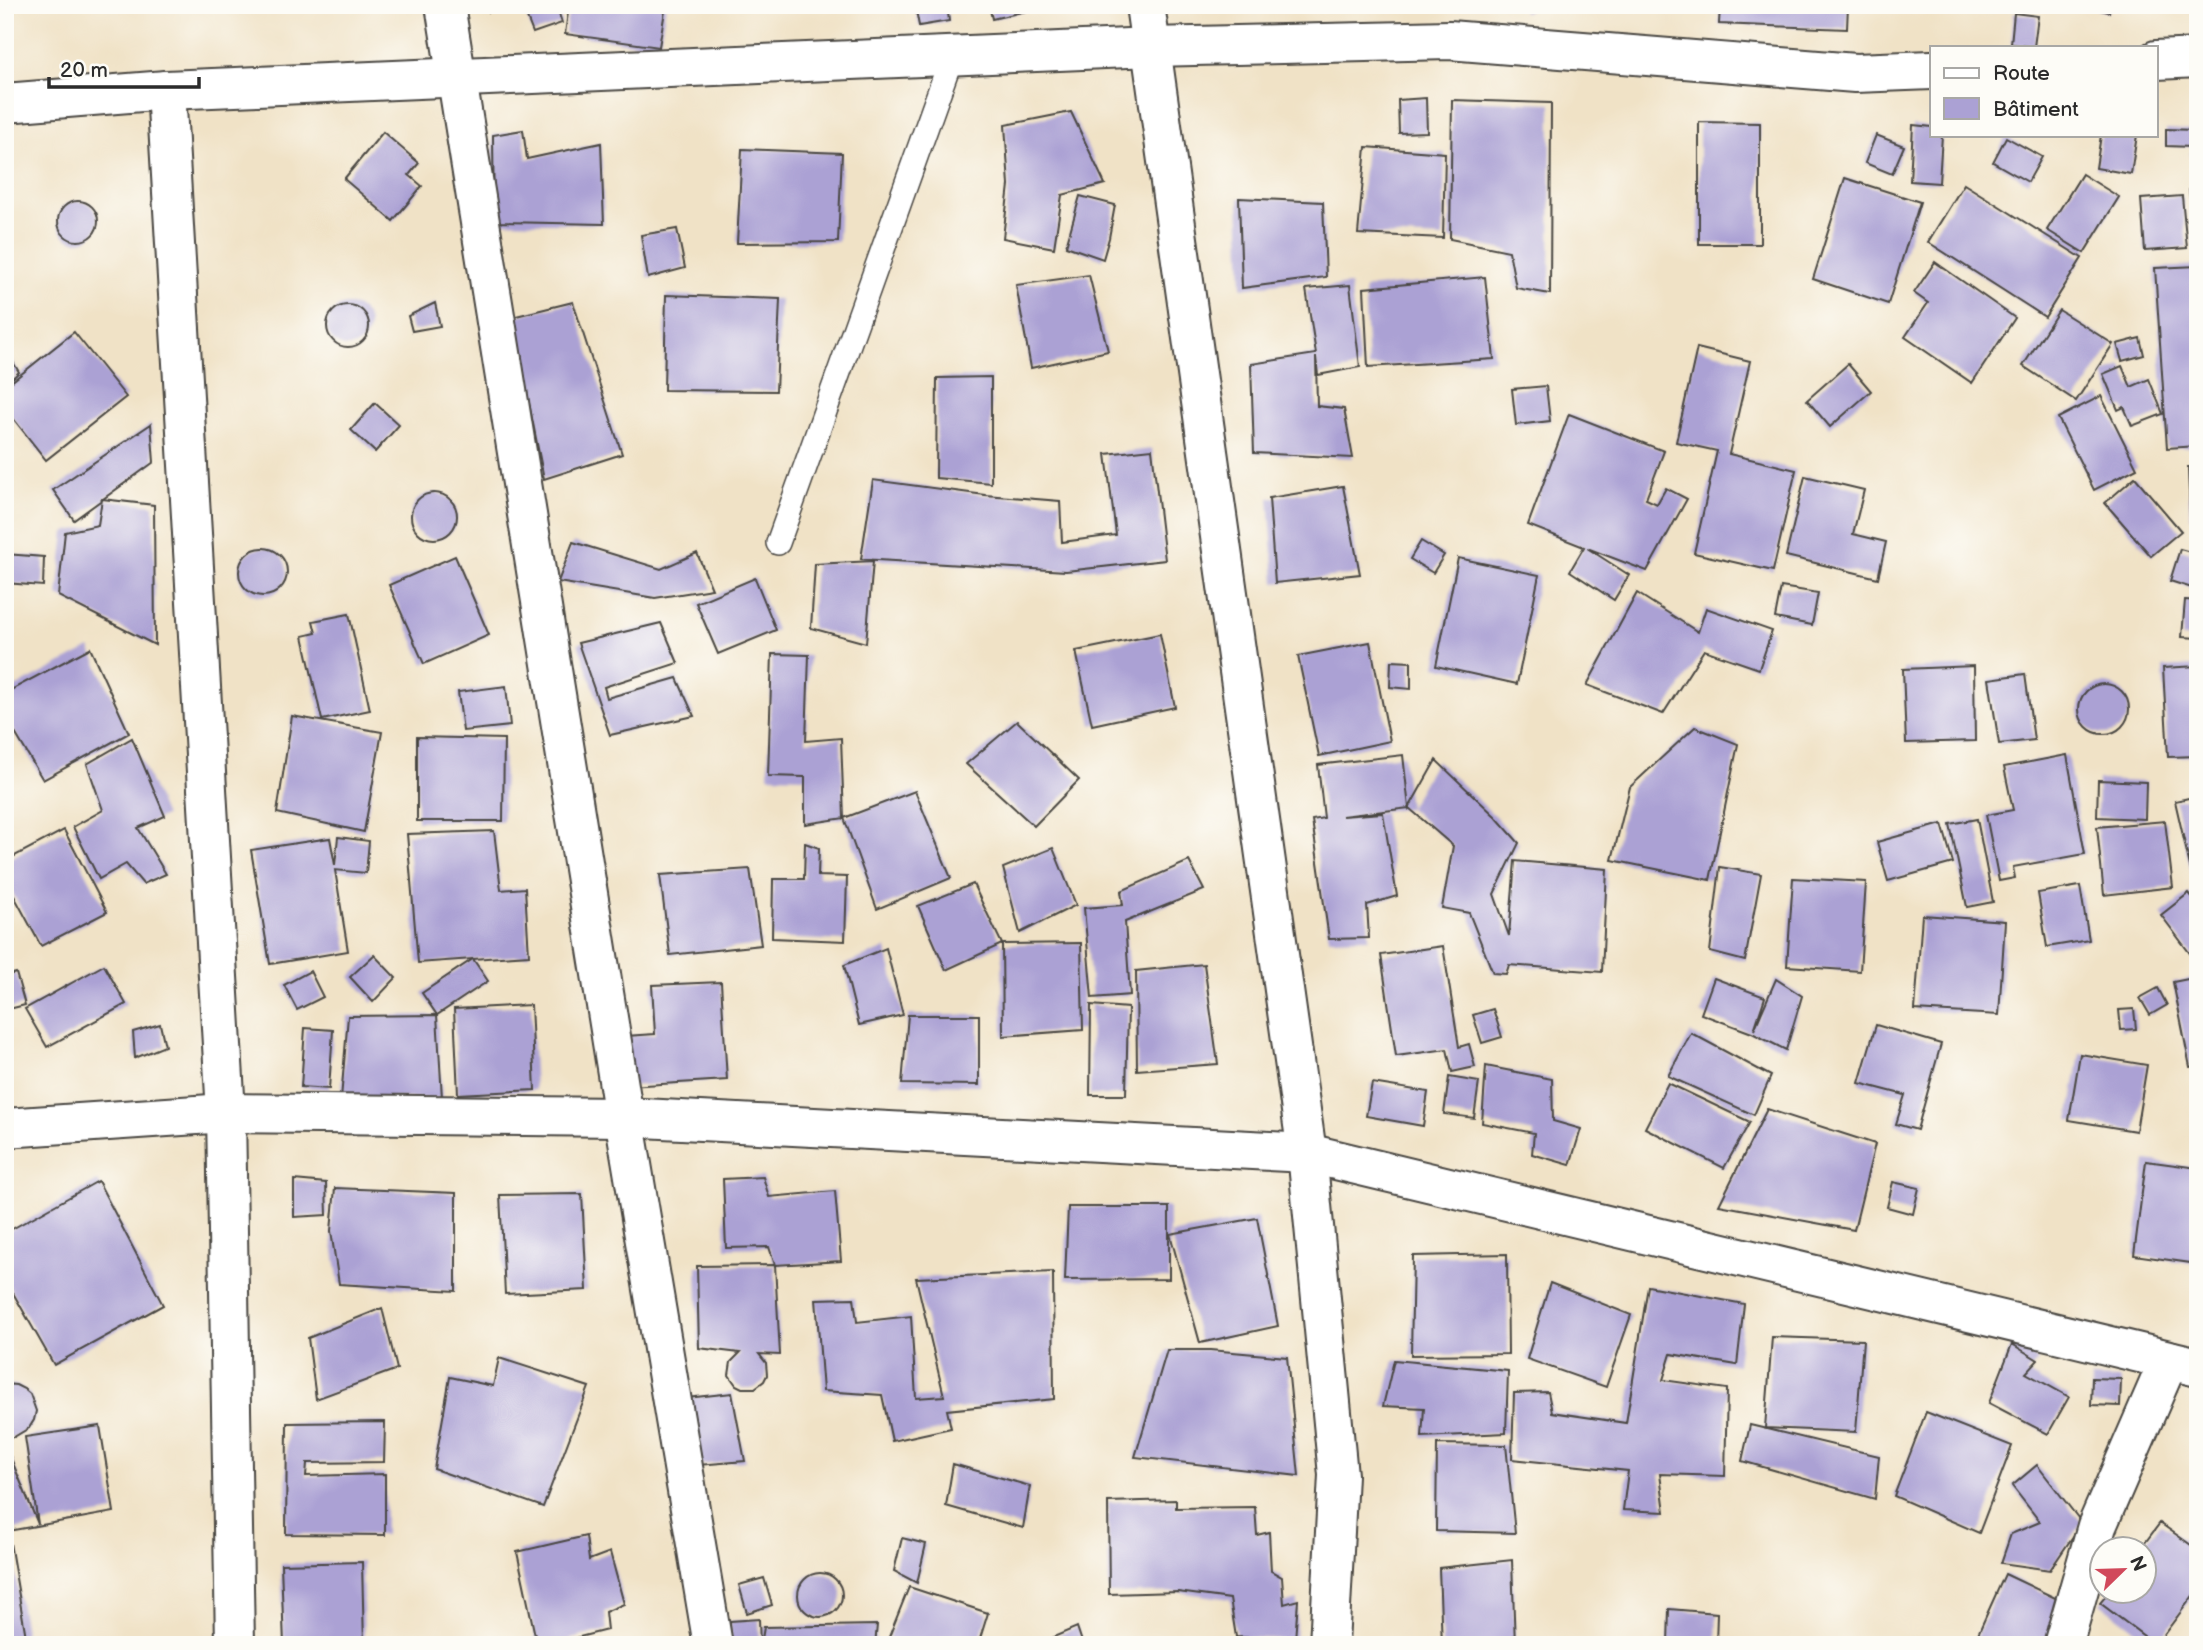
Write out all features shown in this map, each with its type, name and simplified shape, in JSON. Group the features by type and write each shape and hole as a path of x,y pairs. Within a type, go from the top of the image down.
{"street":[{"path":"446,5 624,1117 713,1645"},
{"path":"1145,5 1307,1153 1338,1475 1329,1645"},
{"path":"5,103 166,90 1151,47 1449,40 1855,73 1930,70"},
{"path":"2158,60 2198,58"},
{"path":"166,90 226,1113 235,1645"},
{"path":"5,1128 226,1113 624,1117 1307,1153 2184,1363 2097,1526 2063,1645"}],"lane":[{"path":"778,543 952,56"}],"building":[{"path":"486,5 508,5 508,6 489,12"},
{"path":"522,5 556,5 562,23 533,33"},
{"path":"569,5 666,5 659,47 565,34"},
{"path":"915,5 947,5 949,21 919,26"},
{"path":"989,5 1048,5 1048,6 992,19"},
{"path":"1520,5 1542,5 1524,13"},
{"path":"1720,5 1848,5 1847,29 1719,24"},
{"path":"2079,5 2110,5 2109,12"},
{"path":"2014,13 2038,16 2034,46 2011,44"},
{"path":"1426,98 1427,132 1399,133 1398,100"},
{"path":"1452,100 1551,103 1550,294 1516,288 1509,251 1450,239"},
{"path":"1071,112 1105,184 1062,195 1054,248 1003,238 1009,185 1005,125"},
{"path":"1699,122 1760,123 1760,244 1699,244"},
{"path":"1913,125 1930,127 1930,136 1942,136 1939,183 1910,181"},
{"path":"2166,129 2193,130 2192,147 2166,146"},
{"path":"523,130 527,159 601,143 604,224 494,222 493,135"},
{"path":"383,132 419,163 409,175 422,186 393,221 344,179"},
{"path":"1876,135 1904,146 1892,174 1865,163"},
{"path":"2101,136 2137,136 2131,174 2096,168"},
{"path":"2006,137 2042,157 2028,182 1993,162"},
{"path":"1366,147 1445,153 1443,238 1358,234"},
{"path":"742,149 842,153 838,242 737,243"},
{"path":"2190,152 2198,152 2198,178 2193,179"},
{"path":"2082,174 2119,197 2084,253 2047,230"},
{"path":"1845,178 1920,202 1888,304 1813,279"},
{"path":"1964,184 2082,258 2045,317 1928,242"},
{"path":"2198,186 2198,245 2194,245 2189,187"},
{"path":"1080,196 1115,205 1103,259 1066,246"},
{"path":"2182,196 2187,248 2145,251 2141,199"},
{"path":"1239,198 1323,202 1326,277 1242,288"},
{"path":"78,201 92,207 98,221 92,235 78,241 64,235 58,221 64,207"},
{"path":"677,229 685,268 648,278 641,235"},
{"path":"1935,262 2015,318 1972,383 1905,337 1928,303 1914,293"},
{"path":"2198,266 2198,446 2167,448 2155,268"},
{"path":"1089,275 1108,351 1031,368 1016,285"},
{"path":"1485,277 1494,359 1368,367 1364,288"},
{"path":"1350,285 1360,367 1318,375 1316,357 1317,406 1344,409 1353,458 1254,453 1251,364 1316,354 1306,289"},
{"path":"666,295 780,299 776,391 664,390"},
{"path":"573,302 622,454 544,479 512,317"},
{"path":"435,303 440,326 412,331 408,316"},
{"path":"348,305 363,311 369,326 363,341 348,347 333,341 327,326 333,311"},
{"path":"2059,310 2113,344 2076,401 2023,366"},
{"path":"74,332 126,397 46,460 5,408 5,387"},
{"path":"2140,338 2144,355 2122,361 2117,344"},
{"path":"1697,348 1750,361 1729,454 1796,470 1773,571 1694,553 1717,451 1676,442"},
{"path":"5,349 19,372 5,385"},
{"path":"1848,364 1871,391 1830,427 1807,400"},
{"path":"2122,366 2131,387 2149,379 2163,414 2132,426 2124,407 2118,410 2103,374"},
{"path":"991,377 991,483 936,478 937,378"},
{"path":"1546,386 1550,421 1516,425 1512,389"},
{"path":"2101,396 2137,468 2094,490 2058,418"},
{"path":"375,403 399,425 375,452 351,430"},
{"path":"1569,414 1664,451 1646,499 1657,504 1666,488 1687,499 1647,571 1587,548 1629,575 1614,600 1570,571 1584,547 1528,525"},
{"path":"151,424 154,462 74,520 53,490"},
{"path":"1152,449 1165,560 1066,571 861,559 873,480 985,495 1060,501 1062,542 1116,535 1106,454"},
{"path":"2188,467 2198,467 2198,517 2190,517"},
{"path":"1805,476 1864,490 1853,534 1886,542 1878,578 1786,556"},
{"path":"2135,477 2181,531 2151,556 2105,503"},
{"path":"1343,486 1360,574 1275,583 1269,498"},
{"path":"434,493 450,500 457,516 450,532 434,539 418,532 411,516 418,500"},
{"path":"102,499 154,505 155,645 58,596 65,532 98,525"},
{"path":"1421,541 1444,555 1433,573 1410,559"},
{"path":"573,542 661,569 697,553 712,589 655,598 558,582"},
{"path":"263,548 280,555 287,572 280,589 263,596 246,589 239,572 246,555"},
{"path":"2180,549 2198,554 2198,590 2170,581"},
{"path":"5,554 44,557 43,586 5,583"},
{"path":"455,556 489,635 424,664 389,585"},
{"path":"1458,558 1539,575 1517,684 1436,666"},
{"path":"873,561 866,643 811,628 815,564"},
{"path":"755,578 776,630 718,654 696,603"},
{"path":"1781,587 1818,593 1812,625 1775,618"},
{"path":"1637,593 1698,632 1706,608 1772,631 1759,669 1704,650 1663,714 1587,685"},
{"path":"2185,600 2198,601 2198,638 2182,637"},
{"path":"349,614 370,710 322,720 303,636 316,633 313,621"},
{"path":"661,623 678,663 604,687 607,698 677,678 694,716 610,735 578,643"},
{"path":"1160,634 1175,707 1092,725 1076,651"},
{"path":"1370,642 1390,741 1319,756 1298,656"},
{"path":"90,648 129,733 43,780 5,716 5,693"},
{"path":"772,654 809,655 806,741 841,738 844,818 805,824 805,777 768,776"},
{"path":"1391,661 1411,662 1411,689 1390,687"},
{"path":"1974,666 1975,741 1906,743 1903,669"},
{"path":"2198,666 2198,756 2168,757 2163,668"},
{"path":"2025,674 2034,740 1999,744 1989,679"},
{"path":"2104,684 2122,691 2129,709 2122,727 2104,734 2086,727 2079,709 2086,691"},
{"path":"506,686 510,726 463,731 458,692"},
{"path":"292,716 382,732 364,832 277,813"},
{"path":"1017,721 1079,780 1034,826 966,764"},
{"path":"1695,727 1738,744 1710,880 1612,860 1630,787"},
{"path":"417,737 504,739 503,821 417,821"},
{"path":"132,738 165,816 138,828 166,874 143,884 126,864 99,879 73,827 103,810 87,764"},
{"path":"1403,755 1409,808 1342,816 1383,813 1397,896 1367,905 1369,938 1329,939 1312,820 1324,818 1318,765"},
{"path":"2067,755 2085,854 2013,867 2015,878 1999,881 1986,815 2013,810 2004,767"},
{"path":"1436,760 1496,817 1519,843 1494,894 1509,936 1515,861 1607,869 1602,972 1509,965 1506,974 1493,973 1469,913 1442,908 1453,846 1409,808"},
{"path":"2098,780 2146,782 2145,819 2097,817"},
{"path":"915,791 951,878 877,909 844,818"},
{"path":"2198,796 2198,897 2197,897 2175,801"},
{"path":"1977,819 1993,902 1967,907 1950,824"},
{"path":"2165,821 2173,887 2104,895 2097,827"},
{"path":"1942,824 1953,863 1888,881 1877,842"},
{"path":"64,830 107,912 41,946 5,879 5,861"},
{"path":"494,831 501,890 525,888 529,955 418,963 407,834"},
{"path":"338,837 369,841 366,873 335,870 348,951 270,964 251,850 330,838 335,865"},
{"path":"805,843 819,848 818,876 847,877 845,941 772,938 773,879 804,879"},
{"path":"1053,848 1076,905 1020,933 1003,868"},
{"path":"1189,861 1204,890 1125,922 1130,995 1092,998 1084,908 1123,905 1121,891"},
{"path":"1720,867 1761,874 1745,961 1710,952"},
{"path":"750,869 761,945 670,955 660,875"},
{"path":"1793,878 1866,882 1860,971 1787,966"},
{"path":"973,884 1002,944 946,970 918,906"},
{"path":"2080,886 2089,940 2047,947 2038,893"},
{"path":"2189,893 2198,904 2198,964 2161,915"},
{"path":"1922,915 2005,921 1999,1015 1915,1010"},
{"path":"1081,943 1083,1030 1003,1036 1002,944"},
{"path":"1443,946 1459,1047 1469,1044 1475,1067 1452,1072 1447,1049 1396,1056 1381,955"},
{"path":"886,948 903,1015 859,1025 844,965"},
{"path":"374,955 396,978 373,1002 350,977"},
{"path":"473,959 488,981 437,1015 422,993"},
{"path":"1204,964 1218,1064 1137,1070 1136,971"},
{"path":"104,965 126,1004 47,1047 25,1009"},
{"path":"310,971 323,997 297,1010 284,985"},
{"path":"16,973 25,1005 5,1010 5,976"},
{"path":"2198,977 2198,1066 2190,1067 2173,982"},
{"path":"1714,978 1765,997 1754,1030 1776,979 1802,996 1786,1050 1752,1033 1701,1014"},
{"path":"721,982 727,1080 629,1086 626,1036 655,1034 652,985"},
{"path":"2158,988 2167,1005 2150,1015 2140,998"},
{"path":"531,1005 535,1090 458,1094 454,1009"},
{"path":"1091,1005 1128,1008 1126,1095 1090,1095"},
{"path":"1493,1009 1502,1037 1482,1043 1473,1015"},
{"path":"2134,1009 2136,1029 2121,1030 2119,1010"},
{"path":"437,1015 442,1098 341,1099 348,1016"},
{"path":"908,1015 979,1015 979,1085 902,1084"},
{"path":"160,1024 165,1046 135,1058 133,1032"},
{"path":"1876,1025 1941,1044 1917,1130 1896,1124 1905,1095 1859,1083"},
{"path":"305,1028 333,1030 329,1089 301,1087"},
{"path":"1691,1033 1771,1076 1754,1115 1668,1076"},
{"path":"2080,1054 2147,1065 2136,1131 2069,1120"},
{"path":"1486,1066 1552,1079 1553,1121 1581,1129 1570,1165 1532,1154 1534,1133 1482,1123"},
{"path":"1449,1077 1479,1082 1474,1118 1444,1114"},
{"path":"1372,1083 1428,1092 1423,1126 1366,1116"},
{"path":"1668,1083 1750,1122 1724,1168 1645,1128"},
{"path":"1767,1109 1875,1144 1854,1230 1719,1205"},
{"path":"2146,1161 2198,1168 2198,1264 2134,1255"},
{"path":"763,1177 769,1197 835,1191 841,1261 775,1265 769,1247 726,1248 723,1179"},
{"path":"294,1180 326,1183 327,1215 294,1217"},
{"path":"98,1181 163,1305 54,1365 5,1279 5,1233"},
{"path":"1893,1182 1919,1188 1913,1214 1887,1207"},
{"path":"335,1188 456,1193 456,1291 339,1284 331,1231"},
{"path":"582,1194 587,1290 505,1294 500,1195"},
{"path":"1068,1207 1169,1207 1169,1279 1065,1280"},
{"path":"1257,1218 1278,1326 1200,1343 1170,1234"},
{"path":"1507,1254 1508,1354 1411,1355 1413,1256"},
{"path":"775,1265 780,1355 759,1354 766,1363 767,1375 764,1381 755,1388 742,1388 736,1385 729,1375 731,1362 740,1353 699,1348 697,1266"},
{"path":"1053,1272 1054,1399 947,1410 951,1428 892,1441 882,1395 823,1391 816,1299 854,1298 857,1322 911,1316 916,1398 944,1396 916,1278"},
{"path":"1550,1283 1631,1315 1606,1387 1527,1359"},
{"path":"1648,1286 1744,1304 1737,1365 1671,1354 1663,1380 1727,1389 1725,1476 1660,1474 1665,1512 1623,1510 1628,1471 1512,1459 1514,1393 1548,1392 1552,1412 1626,1423"},
{"path":"382,1308 397,1369 316,1399 308,1338"},
{"path":"1772,1337 1863,1340 1856,1432 1765,1428"},
{"path":"2012,1344 2038,1360 2026,1373 2069,1397 2048,1434 1989,1403"},
{"path":"1167,1350 1210,1350 1287,1357 1299,1476 1135,1457"},
{"path":"499,1358 589,1387 543,1507 434,1469 450,1377 493,1386"},
{"path":"1394,1360 1508,1371 1506,1433 1422,1437 1424,1408 1383,1406"},
{"path":"2092,1378 2121,1379 2120,1406 2091,1405"},
{"path":"5,1384 16,1385 30,1394 36,1411 29,1428 14,1437 5,1437"},
{"path":"732,1393 745,1461 698,1465 687,1398"},
{"path":"1926,1412 2012,1446 1979,1533 1894,1496"},
{"path":"385,1422 384,1462 307,1463 306,1476 385,1474 385,1535 286,1534 287,1423"},
{"path":"1750,1425 1879,1456 1875,1499 1742,1461"},
{"path":"100,1426 114,1512 8,1531 26,1637 5,1641 5,1444 38,1524 25,1437"},
{"path":"1437,1444 1506,1445 1515,1533 1436,1531"},
{"path":"953,1464 1030,1486 1023,1528 946,1506"},
{"path":"2037,1465 2082,1523 2050,1570 2001,1563 2011,1534 2040,1522 2012,1486"},
{"path":"1176,1500 1176,1508 1255,1507 1257,1535 1269,1532 1271,1571 1282,1577 1284,1604 1298,1600 1295,1640 1236,1637 1230,1599 1178,1592 1109,1594 1108,1502"},
{"path":"2160,1523 2198,1550 2198,1589 2156,1645 2101,1604 2158,1604 2158,1534 2152,1534"},
{"path":"586,1536 589,1560 610,1552 624,1604 605,1612 607,1630 548,1645 537,1645 517,1552"},
{"path":"902,1538 926,1544 917,1583 894,1571"},
{"path":"1512,1560 1515,1645 1442,1645 1439,1568"},
{"path":"362,1562 364,1645 284,1645 281,1564"},
{"path":"820,1573 835,1580 842,1595 835,1610 820,1617 805,1610 798,1595 805,1580"},
{"path":"2005,1574 2068,1604 2049,1645 1973,1645"},
{"path":"764,1578 772,1605 747,1613 739,1585"},
{"path":"909,1587 988,1613 978,1645 895,1645 887,1642"},
{"path":"1669,1609 1717,1613 1716,1645 1668,1645"},
{"path":"759,1619 760,1645 731,1645 730,1621"},
{"path":"877,1625 875,1645 761,1645 764,1627"},
{"path":"1077,1627 1083,1645 1035,1645"}]}
